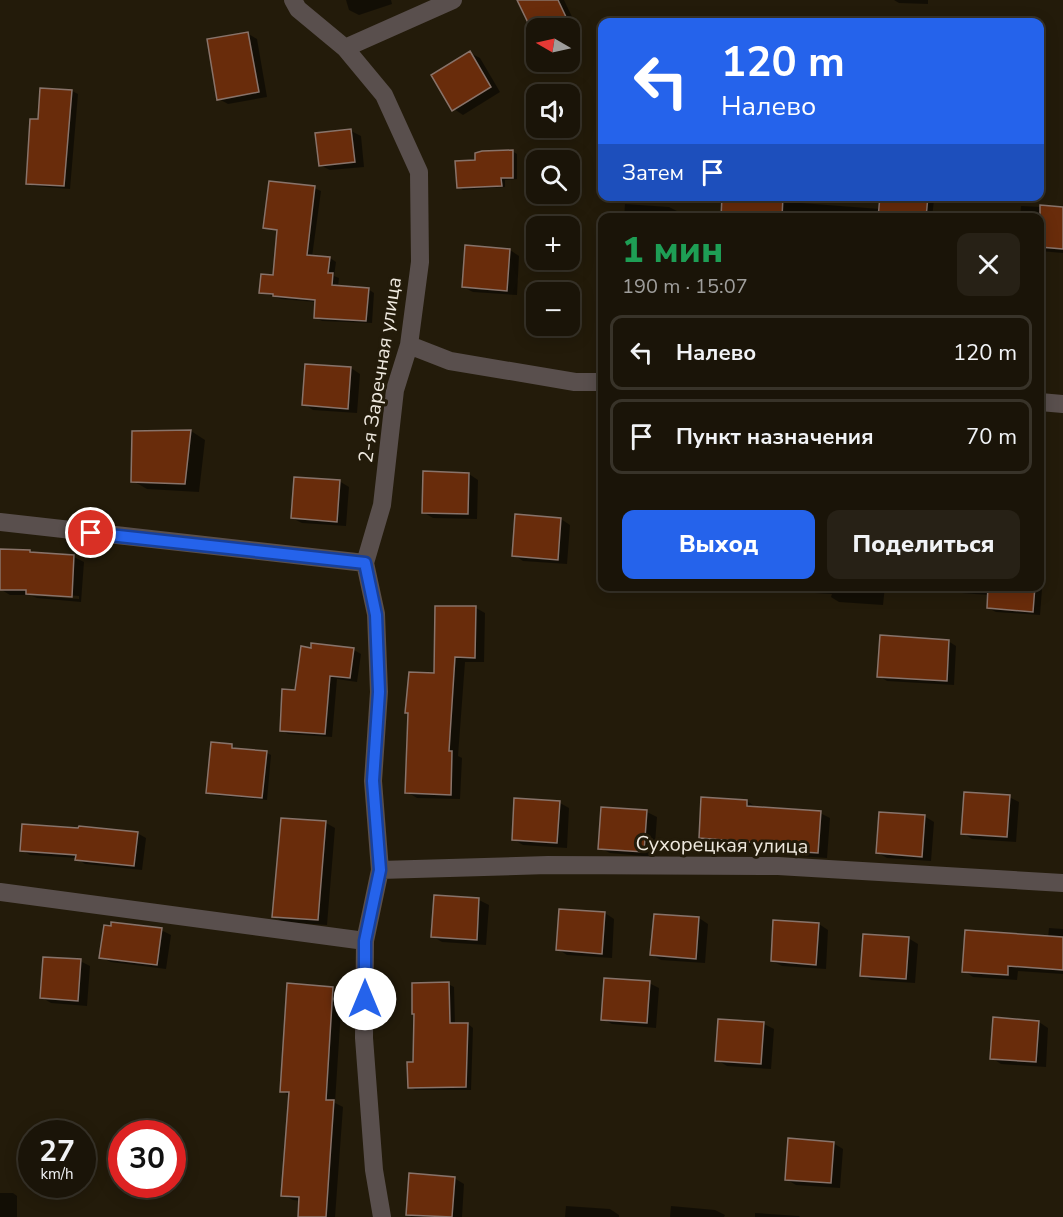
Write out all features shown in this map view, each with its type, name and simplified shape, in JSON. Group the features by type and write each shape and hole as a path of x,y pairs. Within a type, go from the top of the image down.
{"street":[{"name":"2-я Заречная улица","path":"293,0 298,9 345,48 384,95 419,172 420,262 409,345 395,390 382,505 365,563 376,615 379,692 373,781 380,870 365,941 364,1038 374,1170 382,1217"},
{"path":"345,48 453,0"},
{"path":"409,345 450,362 575,382 598,382"},
{"path":"1044,402 1063,404"},
{"path":"0,522 365,563"},
{"name":"Сухорецкая улица","path":"380,870 548,865 778,866 1063,883"},
{"path":"0,892 365,941"}],"building":[{"path":"517,0 558,0 566,17 564,18 526,19"},
{"path":"248,32 259,92 217,100 207,39"},
{"path":"470,51 491,87 452,111 431,75"},
{"path":"40,88 72,90 64,186 26,184 30,119 38,119"},
{"path":"351,129 355,162 319,166 315,133"},
{"path":"513,150 513,178 501,178 502,186 457,188 455,161 475,160 475,153 482,151"},
{"path":"269,181 315,186 307,255 330,257 328,273 333,273 332,285 369,288 366,321 314,318 315,300 259,293 261,274 273,275 277,230 263,228"},
{"path":"722,201 783,201 782,213 721,213"},
{"path":"880,201 928,201 926,213 878,213"},
{"path":"1040,205 1063,207 1063,249 1044,247 1044,213 1040,213"},
{"path":"465,245 510,249 507,291 462,287"},
{"path":"305,364 351,367 348,409 302,405"},
{"path":"191,430 185,484 131,482 132,431"},
{"path":"423,471 469,473 468,514 422,513"},
{"path":"294,477 340,480 337,522 291,518"},
{"path":"515,514 561,518 558,560 512,556"},
{"path":"0,549 74,555 72,597 26,594 26,590 0,590"},
{"path":"988,591 1035,591 1033,612 987,608"},
{"path":"435,606 476,606 475,658 455,657 449,751 452,751 451,795 405,793 408,713 405,713 409,672 434,673"},
{"path":"880,635 949,640 947,681 877,677"},
{"path":"311,643 354,648 350,678 330,676 325,734 280,731 282,689 295,690 301,646 311,648"},
{"path":"211,742 232,744 232,748 267,751 262,798 206,793"},
{"path":"964,792 1010,795 1007,837 961,834"},
{"path":"701,797 747,800 747,806 821,811 818,853 772,850 772,844 699,838"},
{"path":"514,798 560,801 557,843 512,840"},
{"path":"601,807 647,810 644,852 598,849"},
{"path":"879,812 925,815 922,857 876,853"},
{"path":"281,818 326,821 318,920 272,917"},
{"path":"22,824 78,828 79,826 138,832 134,866 75,860 76,855 20,851"},
{"path":"434,895 479,898 477,940 431,937"},
{"path":"559,909 605,912 602,954 556,950"},
{"path":"654,914 699,917 696,959 650,955"},
{"path":"773,920 819,923 816,965 771,961"},
{"path":"111,922 162,928 157,965 99,958 104,925 111,926"},
{"path":"965,930 1063,937 1063,970 1008,966 1008,975 962,972"},
{"path":"863,934 909,937 906,979 860,976"},
{"path":"43,957 81,959 78,1001 40,998"},
{"path":"604,978 650,981 647,1023 601,1020"},
{"path":"449,982 450,1023 468,1023 466,1087 408,1088 407,1062 413,1062 412,983"},
{"path":"287,983 333,987 326,1100 334,1100 326,1217 298,1217 299,1197 281,1196 289,1092 280,1092"},
{"path":"993,1017 1039,1021 1036,1062 990,1059"},
{"path":"718,1019 764,1022 761,1064 715,1061"},
{"path":"788,1138 834,1142 831,1183 785,1180"},
{"path":"409,1173 455,1177 452,1217 406,1215"}],"route":[{"path":"91,533 365,563 376,615 379,692 373,781 380,870 365,941 365,999"}]}
